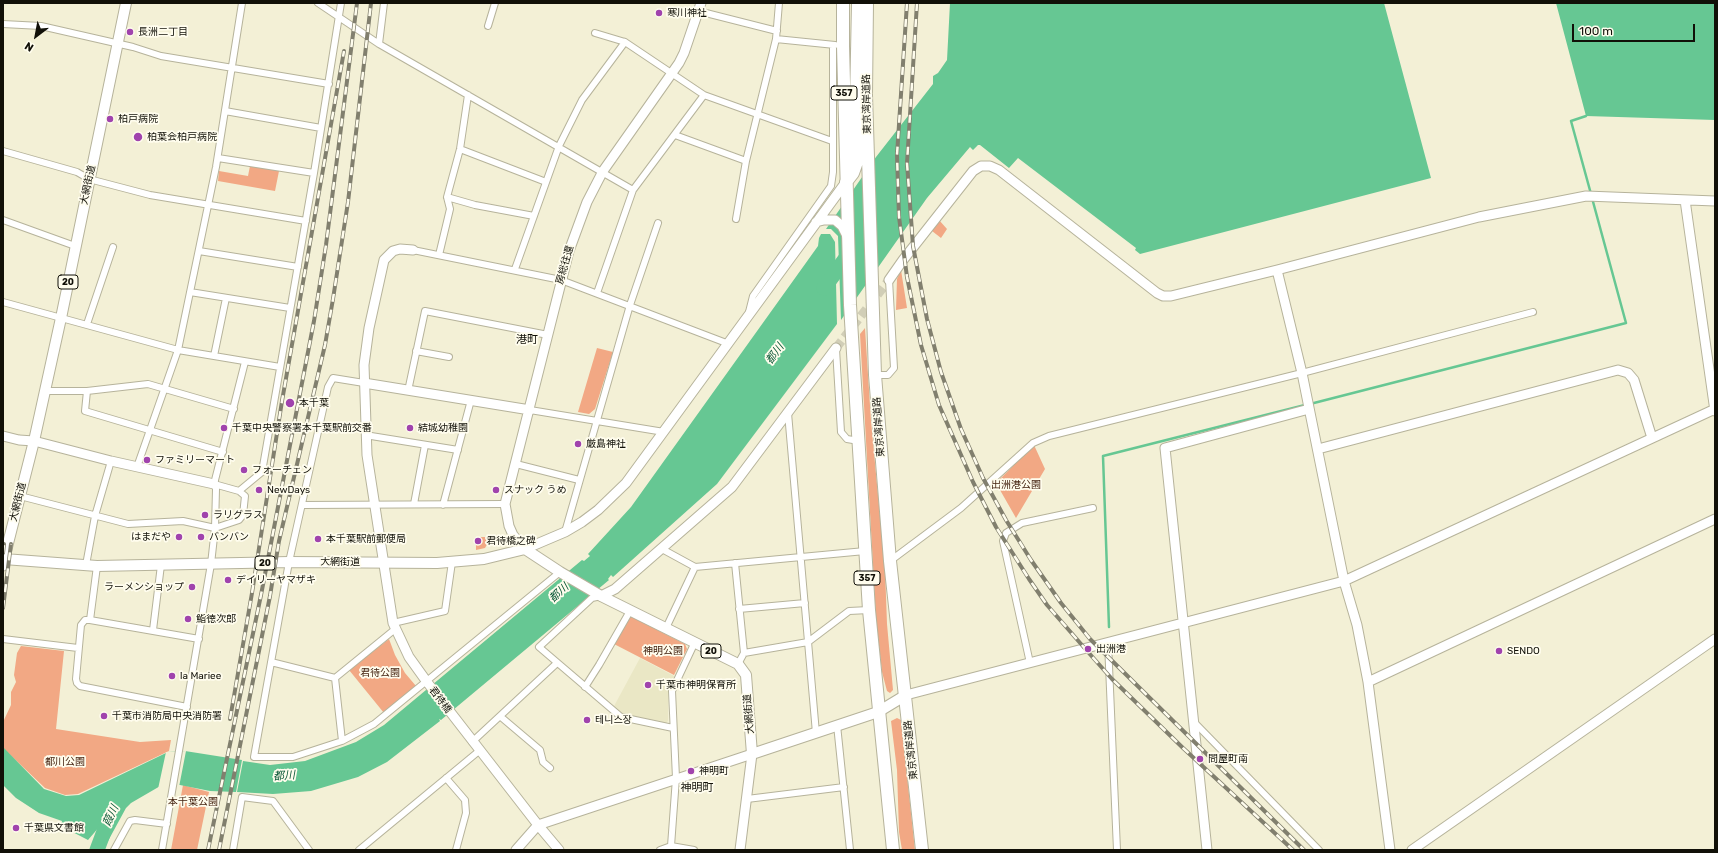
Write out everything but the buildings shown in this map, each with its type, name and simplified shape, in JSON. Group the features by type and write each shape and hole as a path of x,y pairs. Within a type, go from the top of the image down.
{"highway":[{"name":"東京湾岸道路","path":"843,3 838,46 847,197 850,305 858,441 869,610 893,850"},
{"path":"846,182 857,166 858,159 856,103 858,3"},
{"name":"東京湾岸道路","path":"867,3 866,95 875,375 890,560 922,850"}],"main road":[{"name":"大網街道","path":"126,3 45,391 3,562 97,566 289,562 452,562 484,559 525,549"},
{"name":"20","path":"525,549 601,596 738,664"},
{"name":"大網街道","path":"738,664 746,676 752,754"},
{"path":"752,754 878,712 906,695"}],"street":[{"path":"137,467 178,350 218,158 242,3"},
{"path":"318,3 380,44 633,190"},
{"path":"239,491 262,472 306,221 341,3"},
{"path":"380,44 384,3"},
{"path":"488,26 495,3"},
{"path":"736,219 746,161 776,39 779,3"},
{"path":"700,7 777,31"},
{"name":"房総往還","path":"525,549 511,531 505,504 530,410 561,280 579,221 602,171 672,73 684,53 700,7"},
{"path":"3,24 41,26 133,47 161,56 329,84"},
{"path":"595,33 625,42 704,95 832,141"},
{"path":"747,320 753,296 831,186 833,172 832,141 838,46 776,39"},
{"path":"515,270 559,146 582,100 625,42"},
{"path":"439,255 450,209 447,197 460,149 468,95"},
{"path":"597,293 633,190 704,95"},
{"path":"225,111 321,128"},
{"path":"675,135 746,161"},
{"path":"460,149 546,182"},
{"path":"3,151 77,172 89,179 150,195 306,221"},
{"path":"218,158 314,173"},
{"path":"875,375 888,375 894,368 889,280 902,260 973,171 981,166 990,166 999,170 1157,293 1163,296 1170,296 1277,270 1479,216 1586,196 1597,195 1715,201"},
{"path":"525,549 565,532 598,510 612,498 664,432 747,320 846,182"},
{"path":"447,197 475,205 534,216"},
{"path":"906,695 1184,624 1344,581 1715,410 1686,200"},
{"path":"3,220 75,246"},
{"path":"816,222 835,220 842,226 847,236"},
{"path":"565,532 630,305 658,223"},
{"path":"87,324 113,247"},
{"name":"君待橋","path":"413,250 400,249 393,251 384,260 369,328 364,364 365,435 383,562 394,626 409,657 427,682 479,751 559,850"},
{"path":"199,250 298,267"},
{"path":"413,250 561,280 630,305 729,344"},
{"path":"1277,270 1309,405 1344,581 1357,625 1368,682 1390,850"},
{"path":"190,292 290,308"},
{"path":"214,356 226,298"},
{"path":"3,302 178,350 280,367"},
{"path":"408,391 425,312 548,335"},
{"path":"890,560 961,508 1033,443 1049,436 1302,373 1533,312"},
{"path":"836,348 841,432 847,439 858,441"},
{"path":"673,728 621,717 539,647 592,598 601,596 615,589 732,487 836,348"},
{"path":"416,351 449,357"},
{"path":"162,850 211,564 215,528 216,489 214,484 245,362"},
{"path":"1318,449 1618,370 1628,373 1634,380 1652,438"},
{"path":"560,572 374,724 342,741 293,757 254,757 289,562 330,382 333,378 664,432"},
{"path":"45,391 87,390 148,384 234,409"},
{"path":"87,390 85,411 223,452"},
{"path":"443,505 471,400"},
{"path":"1207,850 1165,448 1309,405"},
{"path":"788,413 816,733"},
{"path":"365,435 458,450"},
{"path":"3,436 15,439 34,440 111,461 214,484 239,491 245,496 243,515 239,520 215,528 183,521 128,524 20,496"},
{"path":"414,504 425,445"},
{"path":"86,565 95,516 111,461"},
{"path":"516,464 579,480"},
{"path":"302,505 505,504"},
{"path":"1030,663 1003,541 1006,533 1022,523 1093,508"},
{"path":"1368,682 1715,519"},
{"path":"662,549 694,566 801,558 865,551"},
{"path":"335,678 394,626 445,611 452,562"},
{"path":"735,563 744,653 738,664"},
{"path":"153,630 161,565"},
{"path":"90,620 97,566"},
{"path":"666,628 694,566"},
{"path":"739,609 805,604"},
{"path":"744,653 808,642 849,611 869,610"},
{"path":"585,686 599,665 630,611"},
{"path":"187,707 80,686 77,683 76,678 81,625 85,620 90,620 199,639"},
{"path":"3,639 78,648"},
{"path":"1412,850 1715,639"},
{"path":"671,846 676,778 672,691 695,642"},
{"path":"1108,643 1116,850"},
{"path":"271,662 335,678"},
{"path":"472,742 501,717 557,663"},
{"path":"335,678 342,741"},
{"path":"501,717 540,750 542,762 550,768"},
{"path":"1193,721 1319,850"},
{"path":"837,725 850,850"},
{"path":"359,850 479,751"},
{"path":"516,850 538,825 752,754 740,850"},
{"path":"446,778 465,800 466,813 456,850"},
{"path":"747,799 844,787"},
{"path":"233,850 242,797 273,801 309,850"},
{"path":"114,850 130,821 135,820 167,824"},
{"path":"660,850 671,846 694,850"}],"shaded area":[{"name":"千葉市神明保育所","path":"640,658 674,676 668,694 668,721 665,724 621,714 613,708"}],"green space":[{"path":"250,166 279,171 275,191 218,181 219,171 248,176"},
{"path":"939,220 947,229 941,238 932,231"},
{"path":"901,270 907,308 896,310 897,279"},
{"path":"865,328 871,421 885,569 887,624 893,690 890,693 887,691 882,672 876,619 860,334"},
{"path":"597,348 613,352 595,409 589,414 578,412"},
{"name":"出洲港公園","path":"1034,445 1045,469 1016,518 996,483"},
{"path":"476,537 491,537 485,548 476,550"},
{"name":"神明公園","path":"630,616 685,644 687,649 674,675 614,644"},
{"name":"君待公園","path":"389,639 395,655 405,673 416,686 384,713 349,670"},
{"name":"都川公園","path":"21,646 64,651 56,729 140,742 171,740 169,751 78,794 65,795 45,788 3,748 3,722 11,705 11,692 16,682 14,675 17,653"},
{"path":"897,718 901,720 915,850 902,850 899,832 897,770 891,721"},
{"name":"本千葉公園","path":"183,785 209,792 197,850 171,850"}],"water":[{"path":"950,3 1384,3 1431,178 1140,254 1135,250 1136,248 1018,158 1009,168 978,145 973,150 970,147 927,198 841,320 838,236 831,229 826,229 876,157 933,84 933,76 938,73 947,60"},
{"path":"1556,3 1715,3 1715,120 1586,116"},
{"path":"821,234 830,234 835,242 837,324 717,484 613,577 611,575 608,579 609,580 441,720 439,719 440,721 387,762 358,777 311,791 273,794 237,792 243,761 270,765 305,761 356,742 384,725 582,560 584,561 590,556 588,554 631,507 818,246"},
{"path":"3,747 44,789 66,796 79,795 168,752 185,751 242,760 236,792 210,791 180,785 162,785 131,803 126,808 108,841 99,837 107,820 106,819 88,840 61,826 62,821 39,813 16,798 3,785"}],"pier":[{"path":"186,751 179,787 167,786 158,789 166,752"}],"waterway":[{"path":"1586,116 1571,121 1591,194"},
{"path":"1310,404 1626,323 1592,198"},
{"name":"都川","path":"824,288 851,251"},
{"path":"1109,627 1103,456 1305,405"},
{"name":"葭川","path":"97,850 109,818"}],"tunnel":[{"path":"836,348 889,280"}],"railway":[{"path":"208,850 261,595 314,321 326,245 357,3"},
{"path":"219,850 270,596 279,541 325,345 348,202 371,3"},
{"path":"907,3 897,155 899,217 907,277 921,345 939,405 973,482 996,527 1047,605 1112,679 1183,748 1293,850"},
{"path":"917,3 907,163 913,246 927,319 941,372 961,429 983,478 1006,520 1031,560 1061,603 1090,639 1304,850"},
{"path":"230,719 252,593 282,401 344,51"},
{"path":"3,553 4,544"},
{"path":"3,608 11,544"}],"place":[{"name":"寒川神社","path":"659,13"},
{"name":"長洲二丁目","path":"130,32"},
{"name":"柏戸病院","path":"110,119"},
{"name":"柏葉会柏戸病院","path":"138,137"},
{"name":"本千葉","path":"290,403"},
{"name":"千葉中央警察署本千葉駅前交番","path":"224,428"},
{"name":"結城幼稚園","path":"410,428"},
{"name":"厳島神社","path":"578,444"},
{"name":"ファミリーマート","path":"147,460"},
{"name":"フォーチェン","path":"244,470"},
{"name":"NewDays","path":"259,490"},
{"name":"スナック うめ","path":"496,490"},
{"name":"ラリグラス","path":"205,515"},
{"name":"はまだや","path":"179,537"},
{"name":"バンバン","path":"201,537"},
{"name":"本千葉駅前郵便局","path":"318,539"},
{"name":"君待橋之碑","path":"478,541"},
{"name":"デイリーヤマザキ","path":"228,580"},
{"name":"ラーメンショップ","path":"192,587"},
{"name":"鮨徳次郎","path":"188,619"},
{"name":"出洲港","path":"1088,649"},
{"name":"SENDO","path":"1499,651"},
{"name":"la Mariee","path":"172,676"},
{"name":"千葉市神明保育所","path":"648,685"},
{"name":"千葉市消防局中央消防署","path":"104,716"},
{"name":"테니스장","path":"587,720"},
{"name":"問屋町南","path":"1200,759"},
{"name":"神明町","path":"691,771"},
{"name":"千葉県文書館","path":"16,828"}],"district":[{"name":"港町","path":"527,340"},
{"name":"神明町","path":"697,788"}]}
